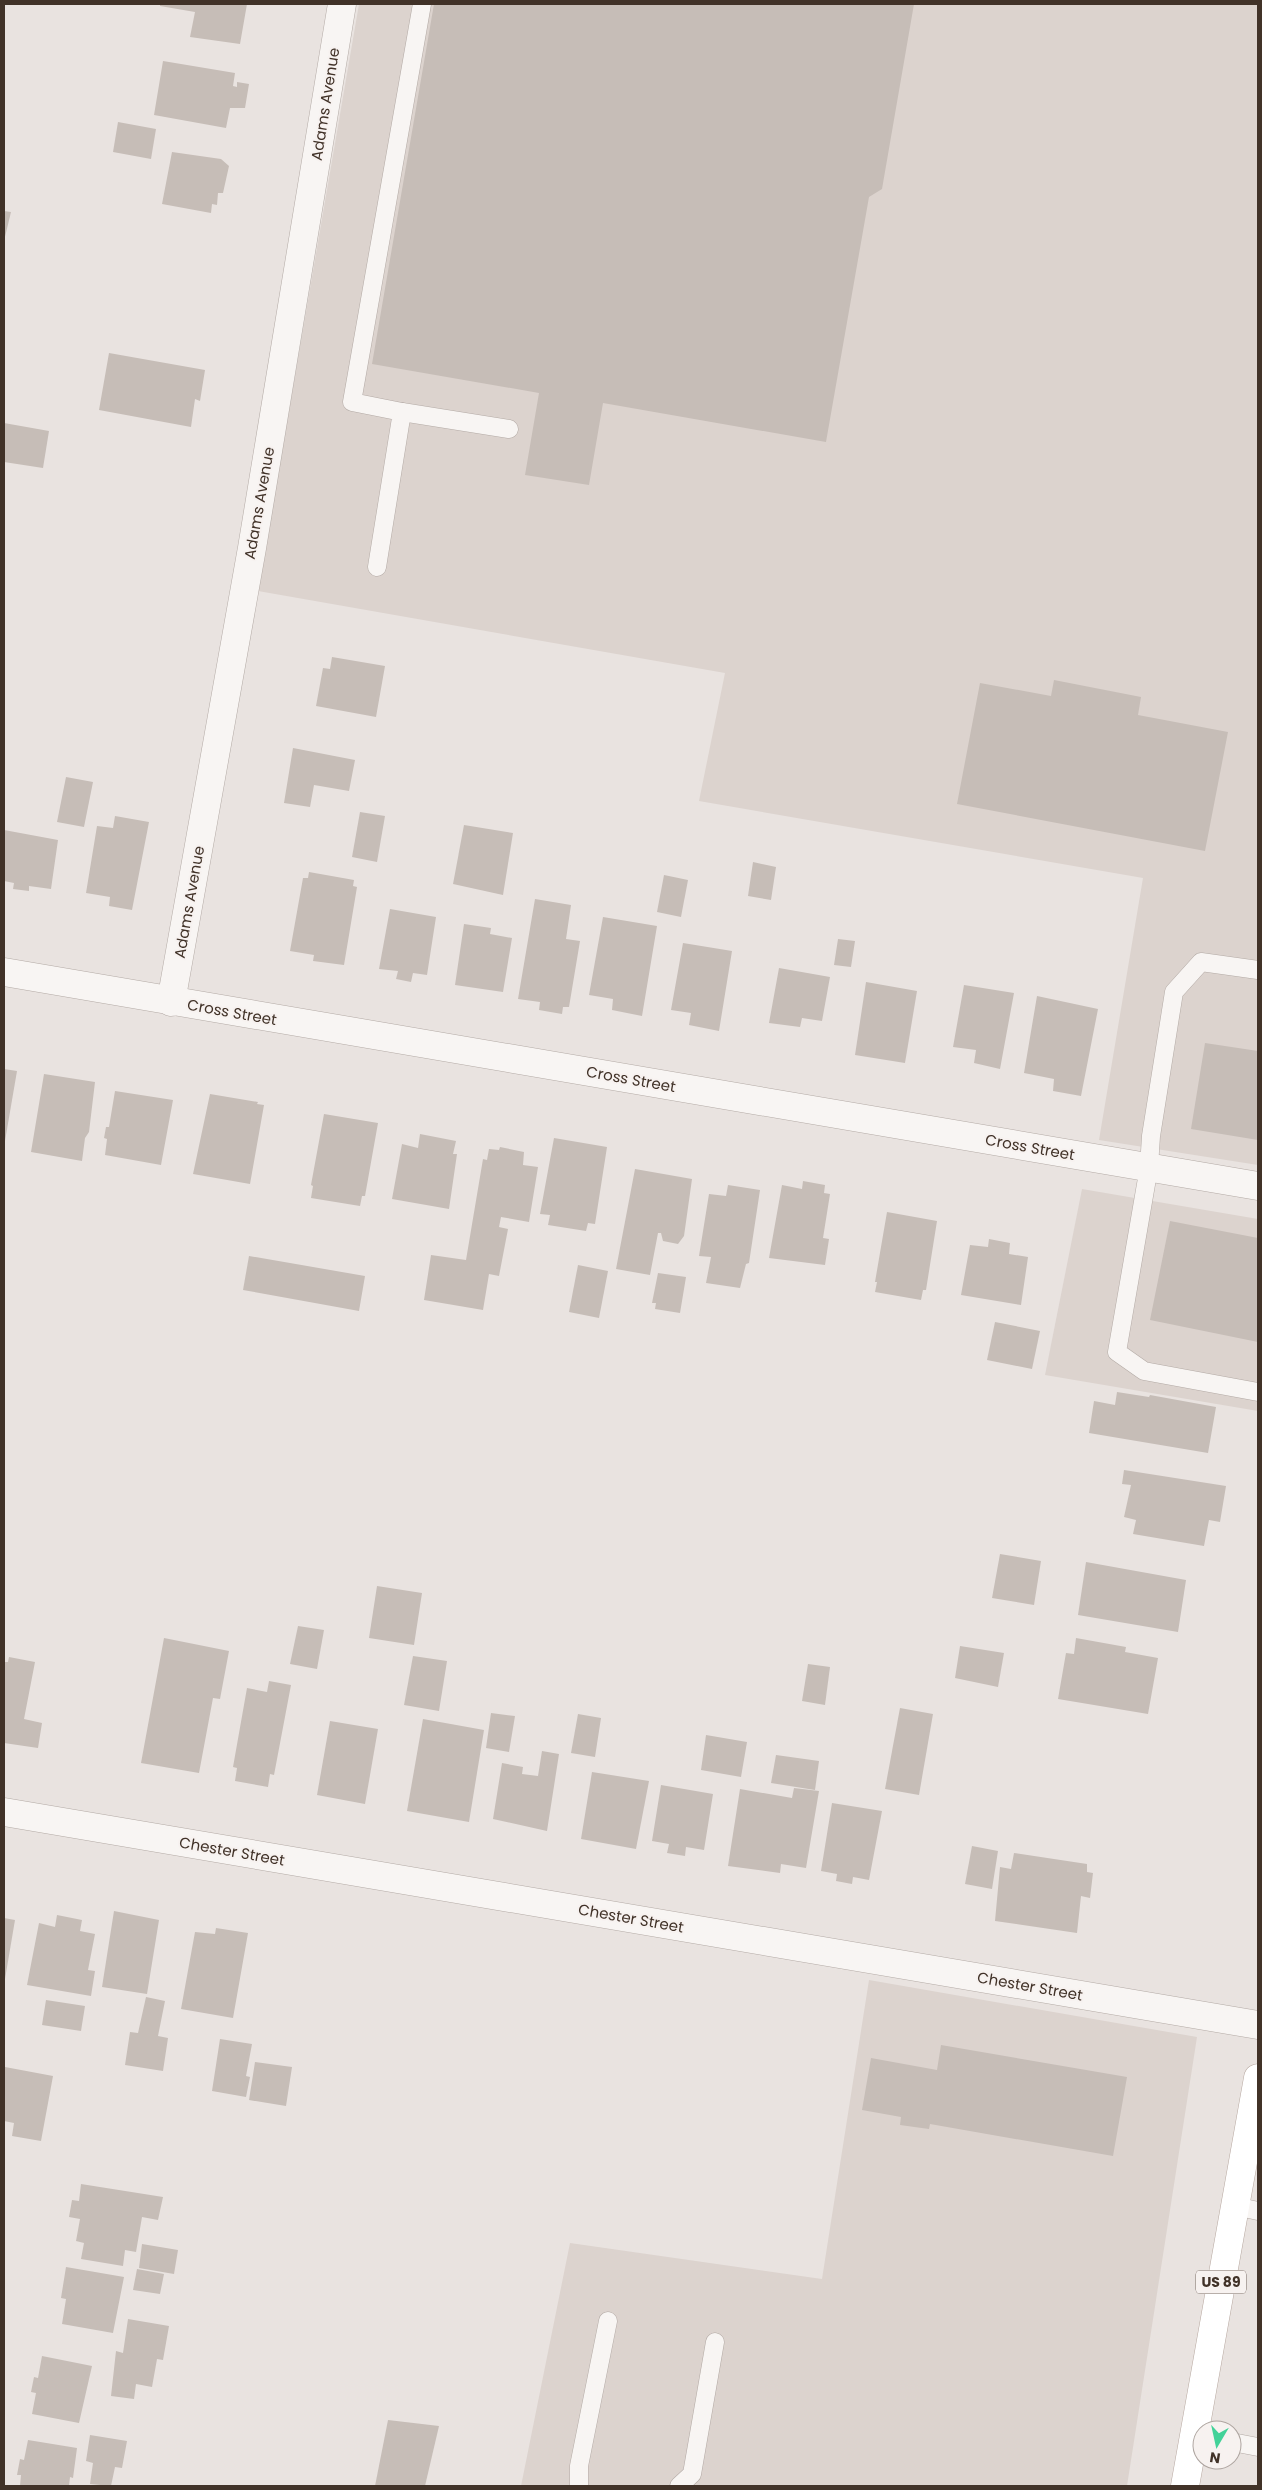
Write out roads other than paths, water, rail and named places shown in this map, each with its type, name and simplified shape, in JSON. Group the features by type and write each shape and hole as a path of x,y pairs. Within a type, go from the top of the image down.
{"main road":[{"name":"US 89","path":"1201,2420 1247,2208 1258,2078"},
{"name":"US 89","path":"1185,2486 1192,2459"}],"street":[{"name":"Adams Avenue","path":"171,1002 252,548 342,4"},
{"name":"Cross Street","path":"4,972 1258,1186"},
{"name":"Chester Street","path":"4,1812 1258,2025"}],"lane":[{"path":"422,4 352,402 509,429"},
{"path":"377,567 402,412"},
{"path":"1258,970 1201,962 1174,992 1151,1136 1148,1167 1117,1352 1144,1371 1258,1392"},
{"path":"579,2486 579,2466 608,2321"},
{"path":"679,2486 692,2474 715,2342"},
{"path":"1242,2444 1258,2447"}]}
